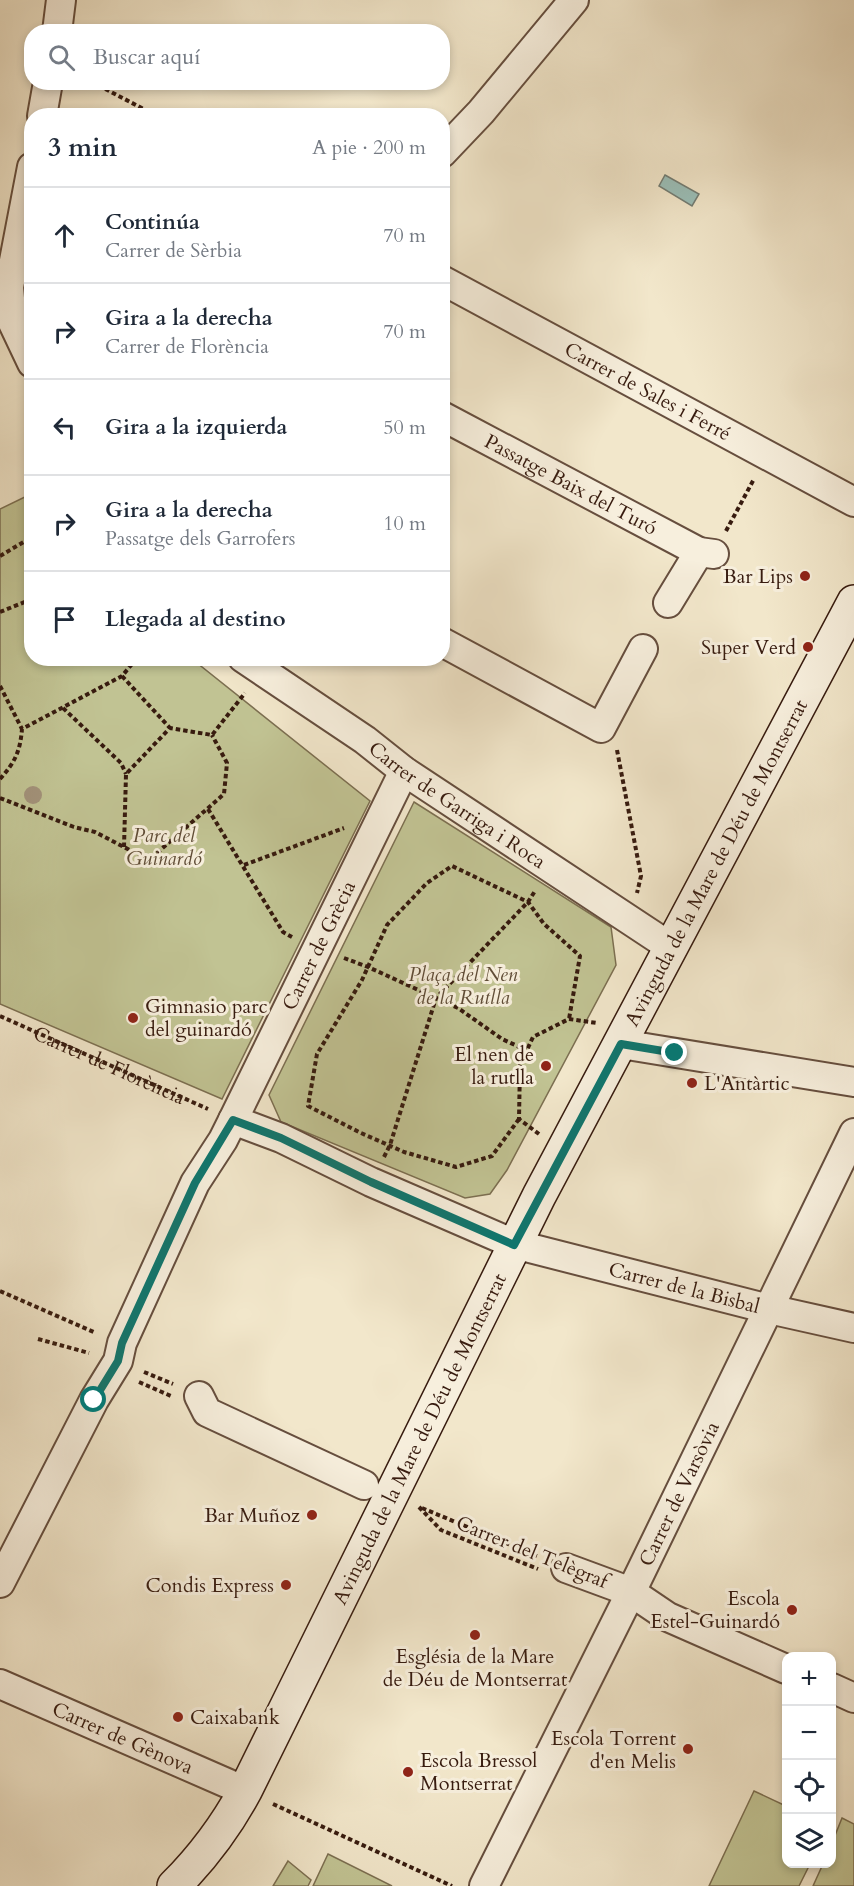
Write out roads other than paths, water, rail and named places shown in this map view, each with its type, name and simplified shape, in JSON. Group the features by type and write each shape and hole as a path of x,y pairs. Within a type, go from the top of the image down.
{"street":[{"path":"58,24 61,0"},
{"path":"450,145 481,112 573,0"},
{"path":"43,108 47,90"},
{"path":"24,204 9,288 12,321 24,346"},
{"name":"Carrer de Sales i Ferré","path":"450,284 854,502"},
{"name":"Passatge Baix del Turó","path":"450,420 706,553 668,603"},
{"name":"Avinguda de la Mare de Déu de Montserrat","path":"174,1886 213,1842 232,1815 259,1798 610,1033 672,948 854,602"},
{"path":"450,646 601,728 643,649"},
{"name":"Carrer de Garriga i Roca","path":"254,666 365,740 404,771 672,948"},
{"name":"Carrer de Grècia","path":"0,1583 94,1400 118,1361 122,1343 226,1117 404,771"},
{"path":"610,1033 854,1082"},
{"path":"226,1117 281,1138 371,1182 514,1245"},
{"name":"Carrer de Varsòvia","path":"484,1886 631,1592 854,1133"},
{"name":"Carrer de la Bisbal","path":"514,1245 854,1328"},
{"path":"199,1396 207,1412 364,1485"},
{"name":"Carrer del Telègraf","path":"557,1570 631,1592 668,1617 782,1667"},
{"name":"Carrer de Gènova","path":"0,1684 259,1798"},
{"path":"836,1690 854,1698"}],"water":[{"path":"665,175 699,194 692,206 659,186"}],"place":[{"name":"Bar Lips","path":"805,576"},
{"name":"Super Verd","path":"808,647"},
{"name":"Gimnasio parc del guinardó","path":"133,1018"},
{"name":"El nen de la rutlla","path":"546,1066"},
{"name":"L'Antàrtic","path":"692,1083"},
{"name":"Bar Muñoz","path":"312,1515"},
{"name":"Condis Express","path":"286,1585"},
{"name":"Escola Estel-Guinardó","path":"792,1610"},
{"name":"Església de la Mare de Déu de Montserrat","path":"475,1635"},
{"name":"Caixabank","path":"178,1717"},
{"name":"Escola Torrent d'en Melis","path":"688,1749"},
{"name":"Escola Bressol Montserrat","path":"408,1772"}],"park label":[{"name":"Parc del Guinardó","path":"164,846"},
{"name":"Plaça del Nen de la Rutlla","path":"463,986"}]}
